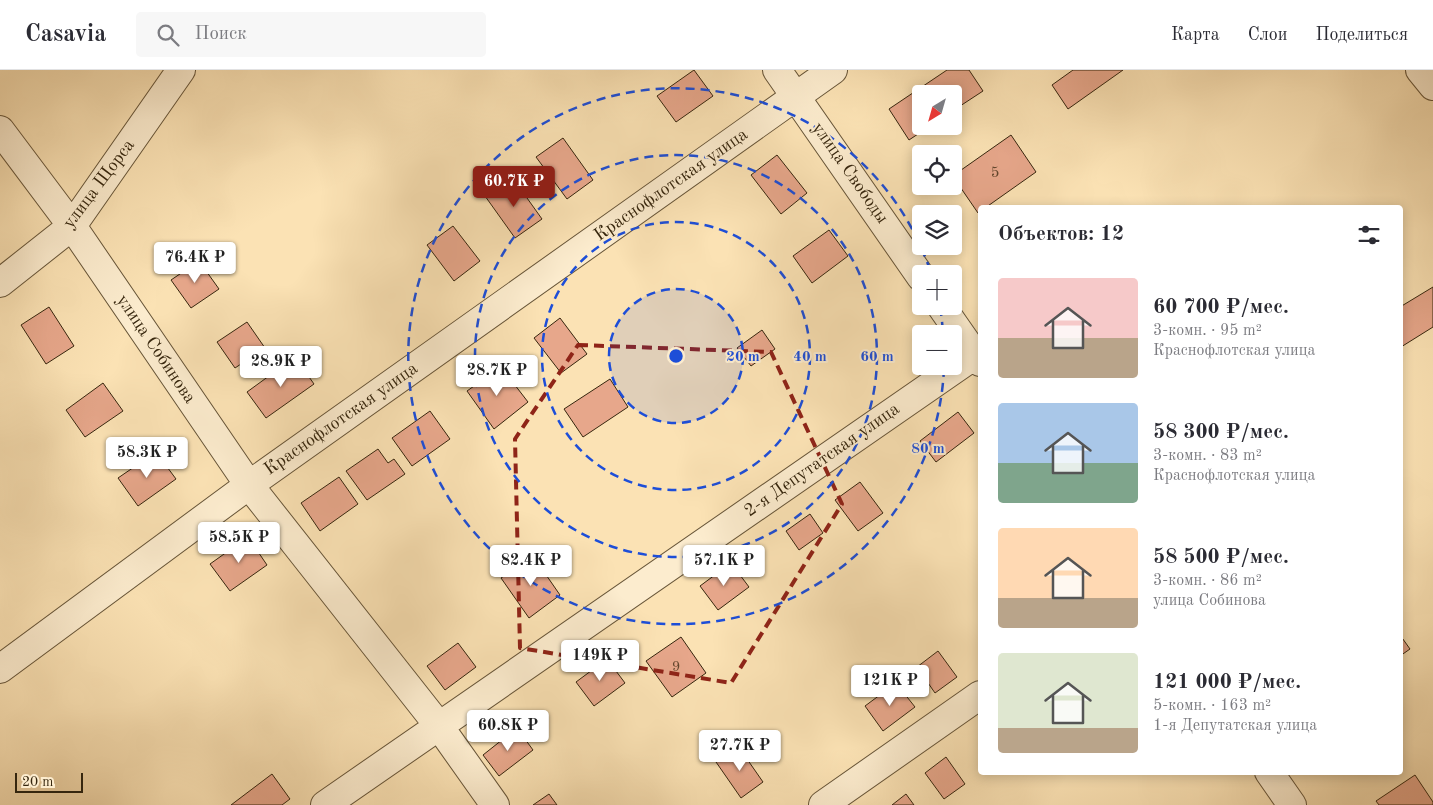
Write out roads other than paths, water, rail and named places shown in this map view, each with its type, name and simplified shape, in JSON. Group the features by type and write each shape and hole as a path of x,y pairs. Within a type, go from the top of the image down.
{"street":[{"name":"улица Щорса","path":"0,283 72,226 181,70"},
{"name":"улица Свободы","path":"777,70 797,96 913,265"},
{"name":"Краснофлотская улица","path":"0,669 249,485 833,70"},
{"path":"1420,70 1433,86"},
{"name":"улица Собинова","path":"0,130 72,226 249,485 439,726 495,805"},
{"path":"947,315 977,359"},
{"name":"2-я Депутатская улица","path":"325,805 977,359"},
{"path":"823,805 978,696"},
{"path":"1271,775 1292,805"}]}
